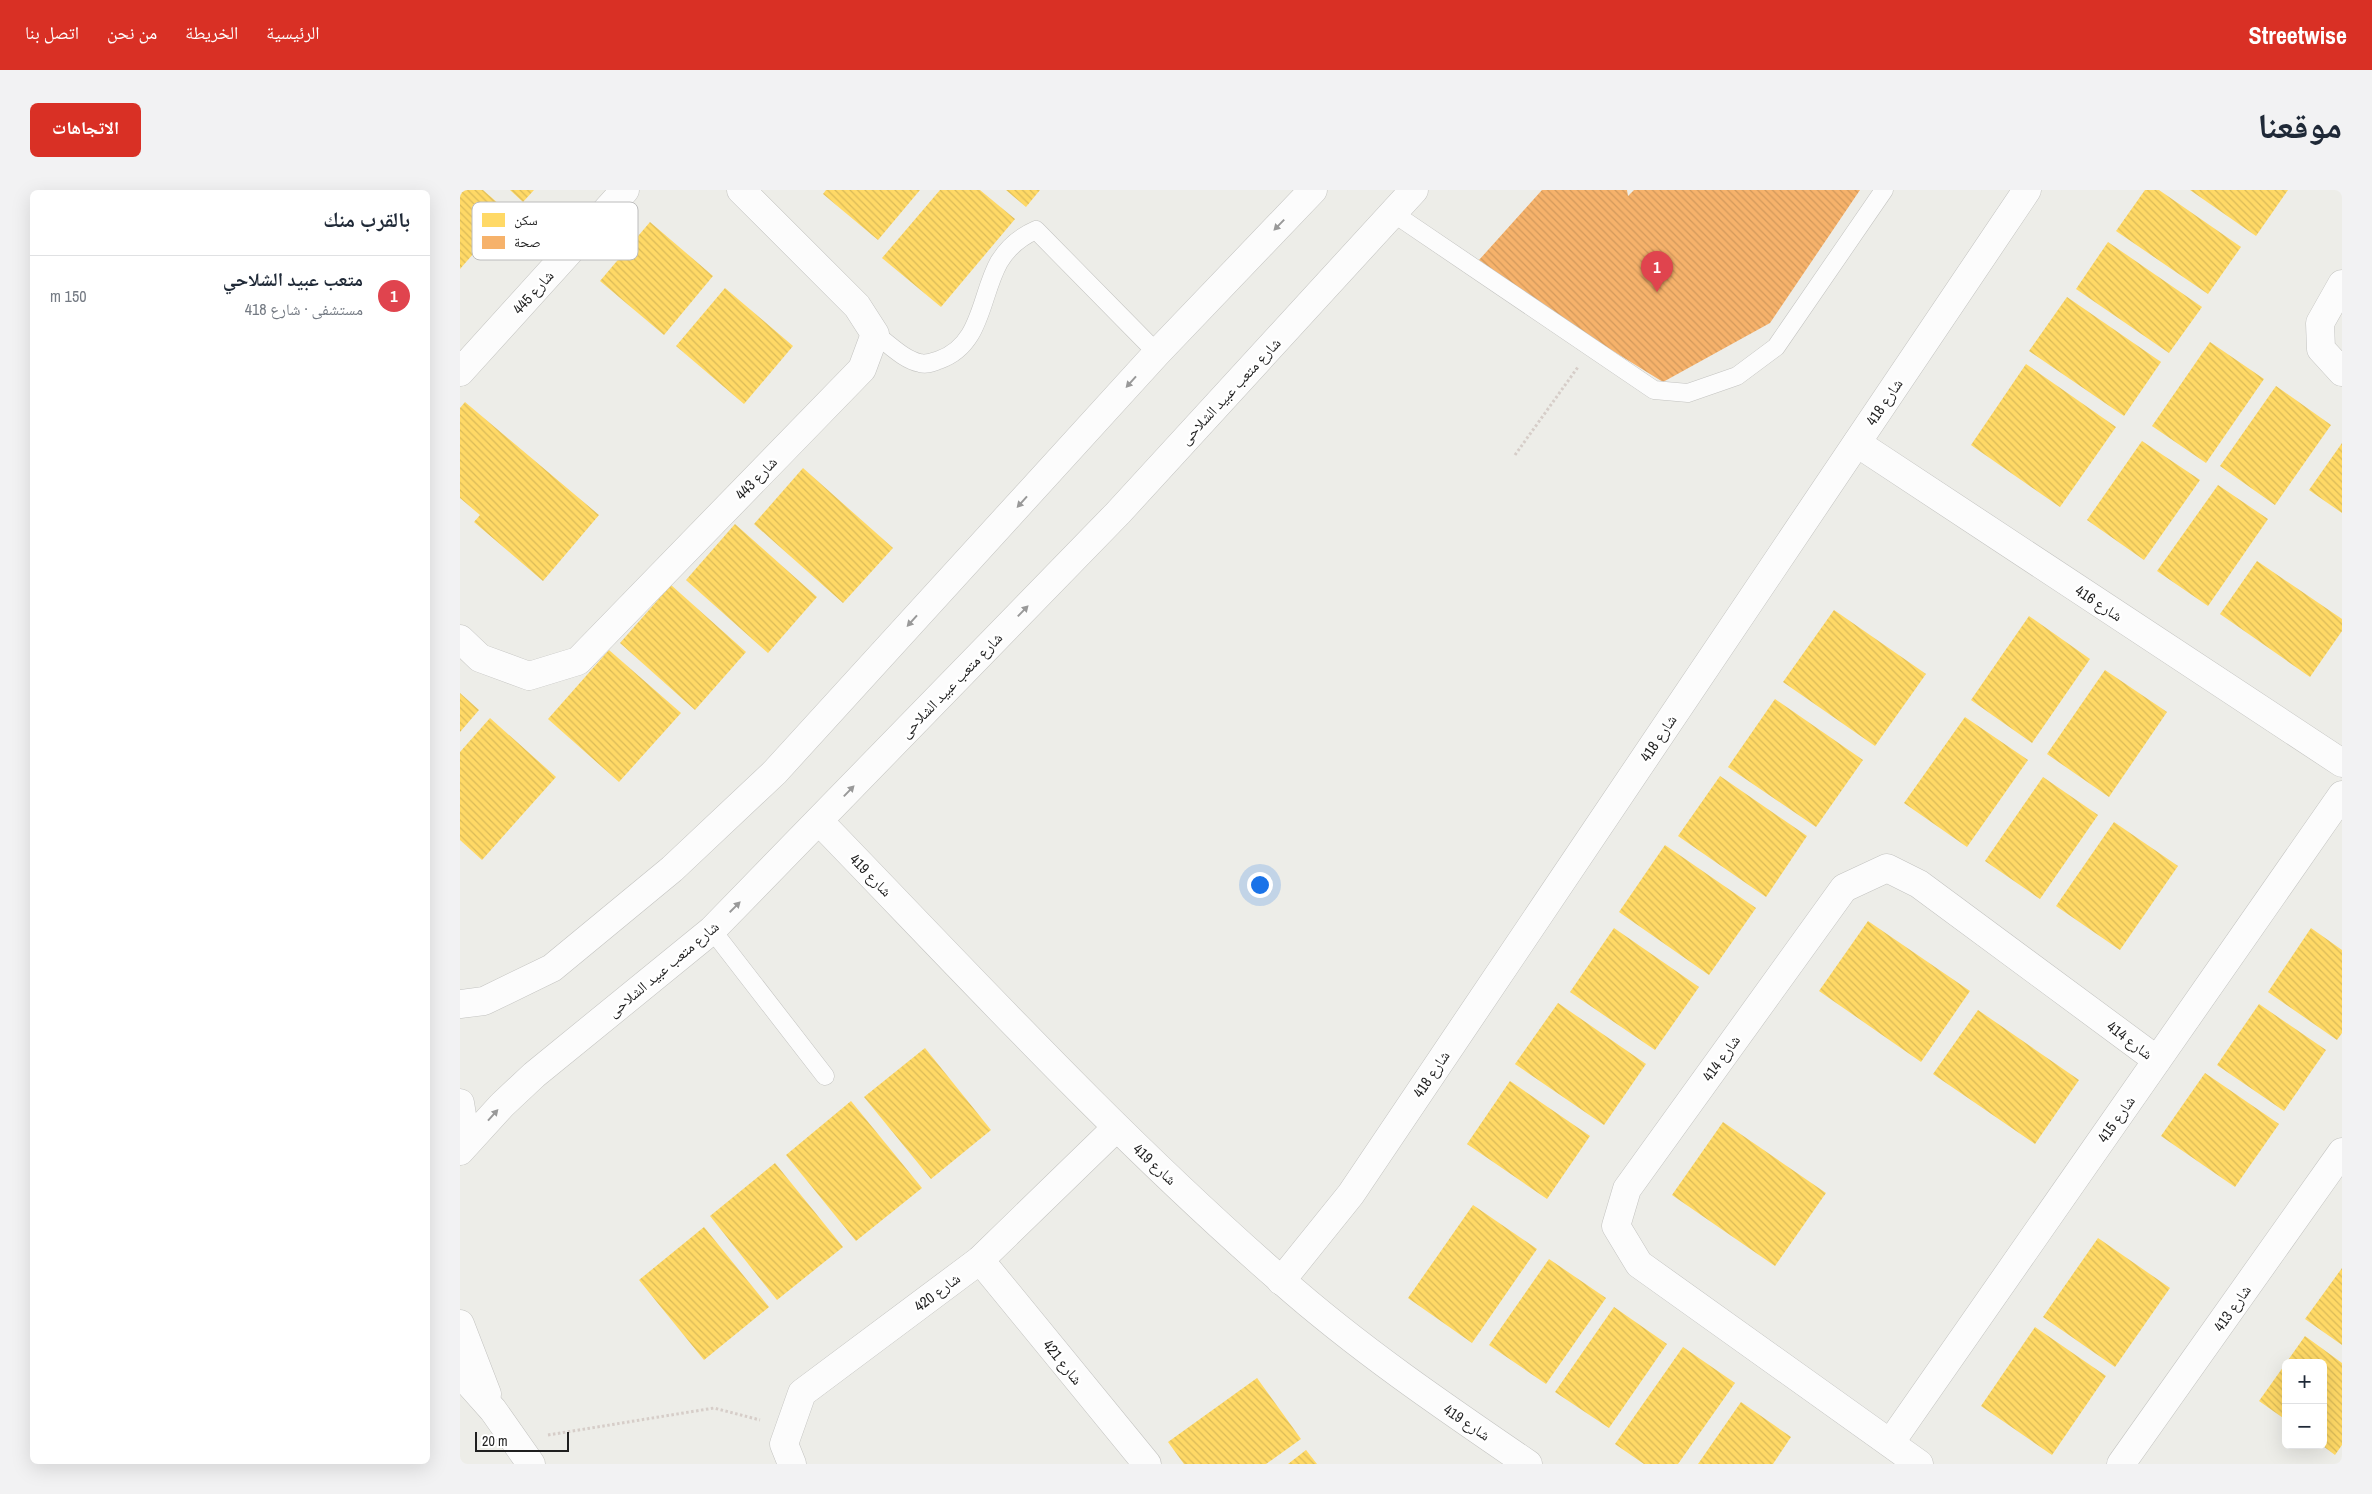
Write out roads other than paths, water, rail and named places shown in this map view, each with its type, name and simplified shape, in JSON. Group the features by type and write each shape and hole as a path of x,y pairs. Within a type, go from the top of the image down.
{"street":[{"name":"شارع 445","path":"614,202 625,190"},
{"path":"741,190 857,306 876,334"},
{"name":"شارع متعب عبيد الشلاحى","path":"460,1151 502,1105 534,1075 712,930 1124,506 1414,190"},
{"name":"شارع 418","path":"1281,1281 1350,1194 2027,190"},
{"path":"460,1004 484,1000 552,968 672,869 774,772 1157,352 1307,192"},
{"name":"شارع 445","path":"460,372 562,260"},
{"path":"2342,284 2320,323 2321,349 2342,372"},
{"name":"شارع 443","path":"460,639 480,658 529,676 578,661 862,369 876,334"},
{"name":"شارع 416","path":"1857,443 2342,763"},
{"name":"شارع 415","path":"1890,1442 2342,795"},
{"name":"شارع 419","path":"819,821 1116,1128 1281,1281 1389,1369 1528,1464"},
{"name":"شارع 414","path":"1919,1464 1639,1264 1616,1226 1627,1189 1844,888 1887,868 1919,884 2157,1060"},
{"path":"460,1103 462,1115 460,1128"},
{"name":"شارع 420","path":"792,1464 784,1444 802,1393 980,1260 1116,1128"},
{"name":"شارع 413","path":"2121,1464 2342,1152"},
{"name":"شارع 421","path":"980,1260 1147,1464"},
{"path":"460,1324 493,1410"},
{"path":"460,1373 493,1410 531,1464"}],"lane":[{"path":"1393,212 1654,390 1688,393 1737,376 1776,346 1884,190"},
{"path":"876,334 907,358 921,364 932,363 945,358 961,347 973,330 999,262 1021,236 1036,230 1157,352"},
{"path":"712,930 825,1076"}],"place":[{"name":"متعب عبيد الشلاحي","path":"1657,292"}]}
